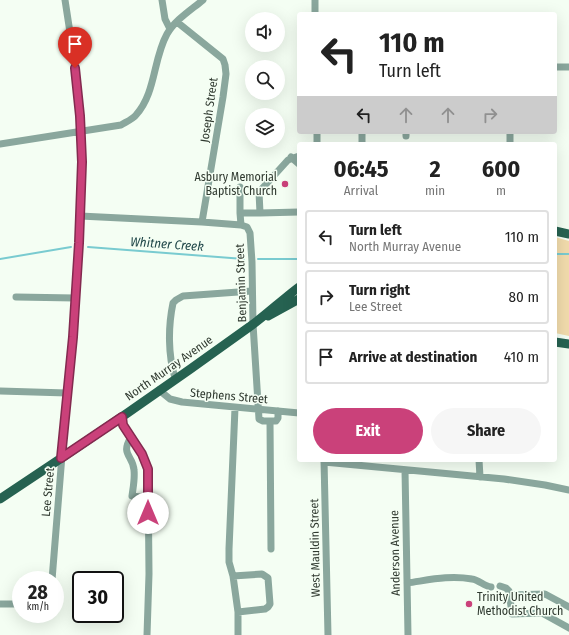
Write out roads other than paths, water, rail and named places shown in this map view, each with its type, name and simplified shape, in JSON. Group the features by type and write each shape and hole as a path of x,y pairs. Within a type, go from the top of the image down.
{"main road":[{"path":"557,231 569,234"},
{"name":"North Murray Avenue","path":"0,499 122,417 253,324 297,288"},
{"name":"North Murray Avenue","path":"253,324 297,300"},
{"path":"557,342 569,344"}],"street":[{"name":"Lee Street","path":"53,571 75,298 82,162 80,116 73,52 65,0"},
{"path":"162,0 165,19 170,29"},
{"path":"0,144 121,125 135,116 146,101 156,65 170,29 203,0"},
{"path":"315,0 315,12"},
{"name":"Joseph Street","path":"177,22 223,59 226,65 223,97 202,222"},
{"path":"557,67 569,67"},
{"path":"260,213 259,192 288,160 295,157"},
{"path":"80,216 240,225 240,187"},
{"path":"240,213 297,212"},
{"name":"Benjamin Street","path":"240,225 247,227 250,233 257,410"},
{"path":"175,378 171,364 170,332 173,303 183,296 252,291"},
{"path":"16,297 75,298"},
{"name":"Stephens Street","path":"159,390 170,399 182,402 297,413"},
{"path":"0,391 67,393"},
{"path":"235,408 229,562 233,576 238,612 238,635"},
{"path":"257,410 258,419 260,421 278,420 278,411"},
{"path":"122,417 123,425 142,454 148,469 149,574 147,635"},
{"path":"270,421 271,549"},
{"path":"131,437 128,442 126,452 134,468 135,476 132,496 148,498"},
{"name":"West Mauldin Street","path":"324,462 328,635"},
{"path":"333,462 539,484 569,490"},
{"path":"479,462 480,477"},
{"name":"Anderson Avenue","path":"405,470 408,635"},
{"path":"233,576 262,574 268,578 270,604 268,607 266,609 238,612"},
{"path":"407,583 440,578 465,578 473,579 491,587"},
{"path":"500,586 509,591 512,614 542,613 569,628"},
{"path":"510,596 545,594 569,607"},
{"path":"0,604 12,604"}],"waterway":[{"name":"Whitner Creek","path":"0,259 71,247"},
{"name":"Whitner Creek","path":"88,247 244,259"},
{"name":"Whitner Creek","path":"557,254 569,254"},
{"name":"Whitner Creek","path":"258,259 297,259"}],"place":[{"name":"Asbury Memorial Baptist Church","path":"285,184"},
{"name":"Trinity United Methodist Church","path":"469,604"}]}
